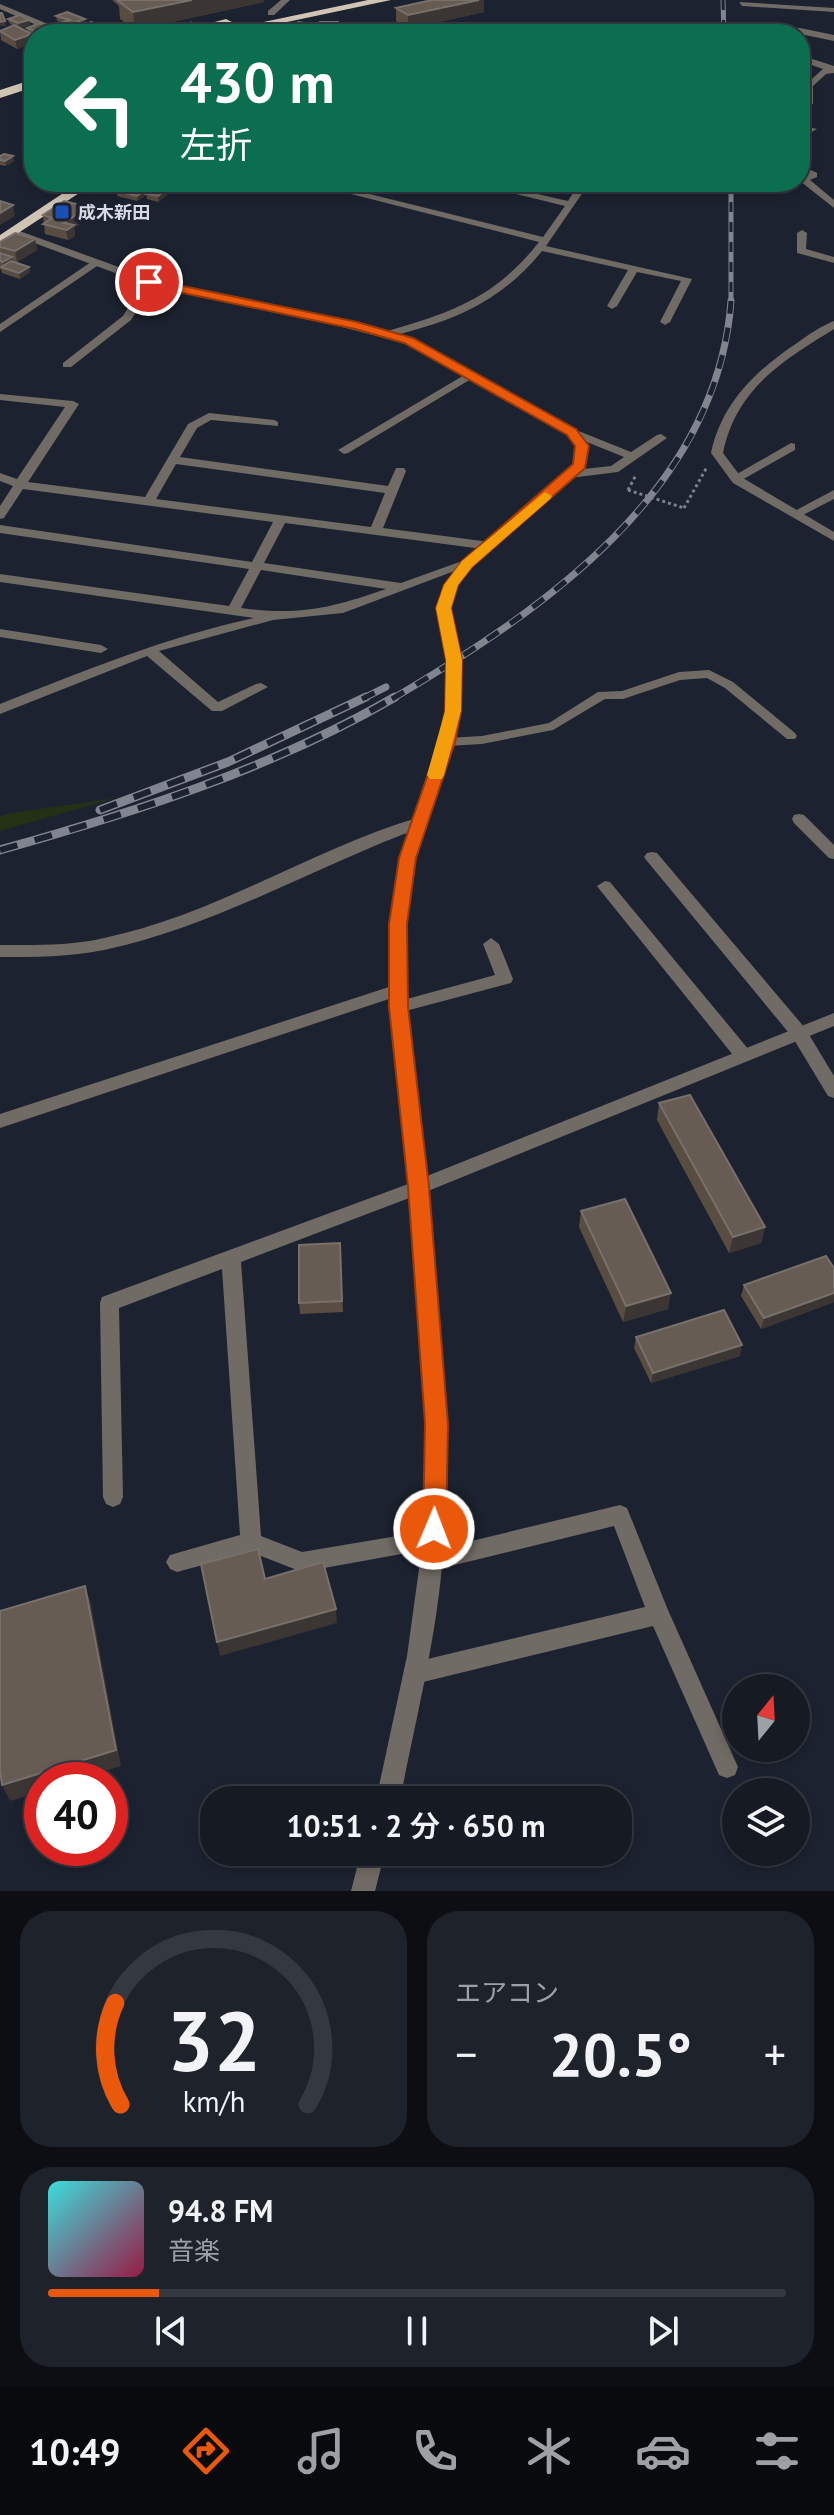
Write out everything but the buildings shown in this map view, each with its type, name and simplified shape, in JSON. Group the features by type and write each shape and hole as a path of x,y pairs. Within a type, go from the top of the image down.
{"highway":[{"path":"221,24 345,0"},
{"path":"258,24 385,0"},
{"path":"258,24 271,13"},
{"path":"0,84 24,76"},
{"path":"0,94 24,86"},
{"path":"0,241 74,192"}],"street":[{"path":"271,13 286,0"},
{"path":"744,24 742,2 834,10"},
{"path":"0,6 16,8 40,24"},
{"path":"810,33 834,38"},
{"path":"810,61 834,69"},
{"path":"810,84 823,72 834,69"},
{"path":"810,185 834,205"},
{"path":"346,192 543,245 687,279 665,322"},
{"path":"517,192 570,204"},
{"path":"388,334 472,306 509,282 543,245 578,192"},
{"path":"14,232 149,282 408,341 571,432 633,457"},
{"path":"802,233 801,251 834,260"},
{"path":"0,329 95,264"},
{"path":"612,306 634,268"},
{"path":"67,365 127,318 149,282"},
{"path":"832,328 770,367 748,387 719,435 717,453 736,478 834,537"},
{"path":"344,450 470,376"},
{"path":"0,397 73,404 0,515"},
{"path":"149,501 192,426 209,416 274,424"},
{"path":"391,1786 415,1673 432,1551 436,1424 419,1187 398,998 398,924 407,858 447,742 453,711 454,660 443,608 451,585 467,564 580,465 582,446 571,432"},
{"path":"570,474 614,469 661,438"},
{"path":"736,478 791,447"},
{"path":"173,460 392,490"},
{"path":"376,531 400,471"},
{"path":"0,477 22,485 490,546"},
{"path":"795,514 834,494"},
{"path":"233,611 281,519"},
{"path":"0,529 403,587"},
{"path":"0,709 149,650 212,631 278,617 338,610 467,564"},
{"path":"0,578 278,617"},
{"path":"0,633 101,649"},
{"path":"149,650 217,708 261,687"},
{"path":"799,819 834,854"},
{"path":"0,951 57,951 123,939 211,910 377,836 420,822"},
{"path":"652,857 799,1033 834,1091"},
{"path":"605,886 743,1055"},
{"path":"0,1121 398,998 505,979 491,944"},
{"path":"113,1497 109,1303 419,1187 834,1019"},
{"path":"231,1258 251,1542"},
{"path":"177,1562 251,1542 302,1562 432,1551 620,1515 659,1614 727,1767"},
{"path":"415,1673 659,1614"},
{"path":"363,1891 369,1866"}],"lane":[{"path":"447,742 482,740 553,726 602,695 623,695 679,676 709,674 729,685 791,736"}],"path":[{"path":"190,22 194,24"},
{"path":"628,490 684,508 704,475"}],"green space":[{"path":"116,798 0,831 0,816"}],"railway":[{"path":"723,0 724,24"},
{"path":"731,192 731,301"},
{"path":"392,699 507,626 562,584 613,538 657,487 693,431 719,369 731,301"},
{"path":"366,697 386,687"},
{"path":"100,810 228,762 366,697"},
{"path":"362,699 366,697"},
{"path":"0,850 203,786 301,746 395,697"}],"slow traffic":[{"path":"436,775 453,711 454,660 443,608 451,585 467,564 545,496"}],"place":[{"name":"成木新田","path":"62,212"}],"route":[{"path":"149,282 357,326 408,341 571,432 582,446 580,465 467,564 451,585 443,608 454,660 453,711 447,742 407,858 398,924 398,1007 419,1187 436,1424 434,1529"}]}
